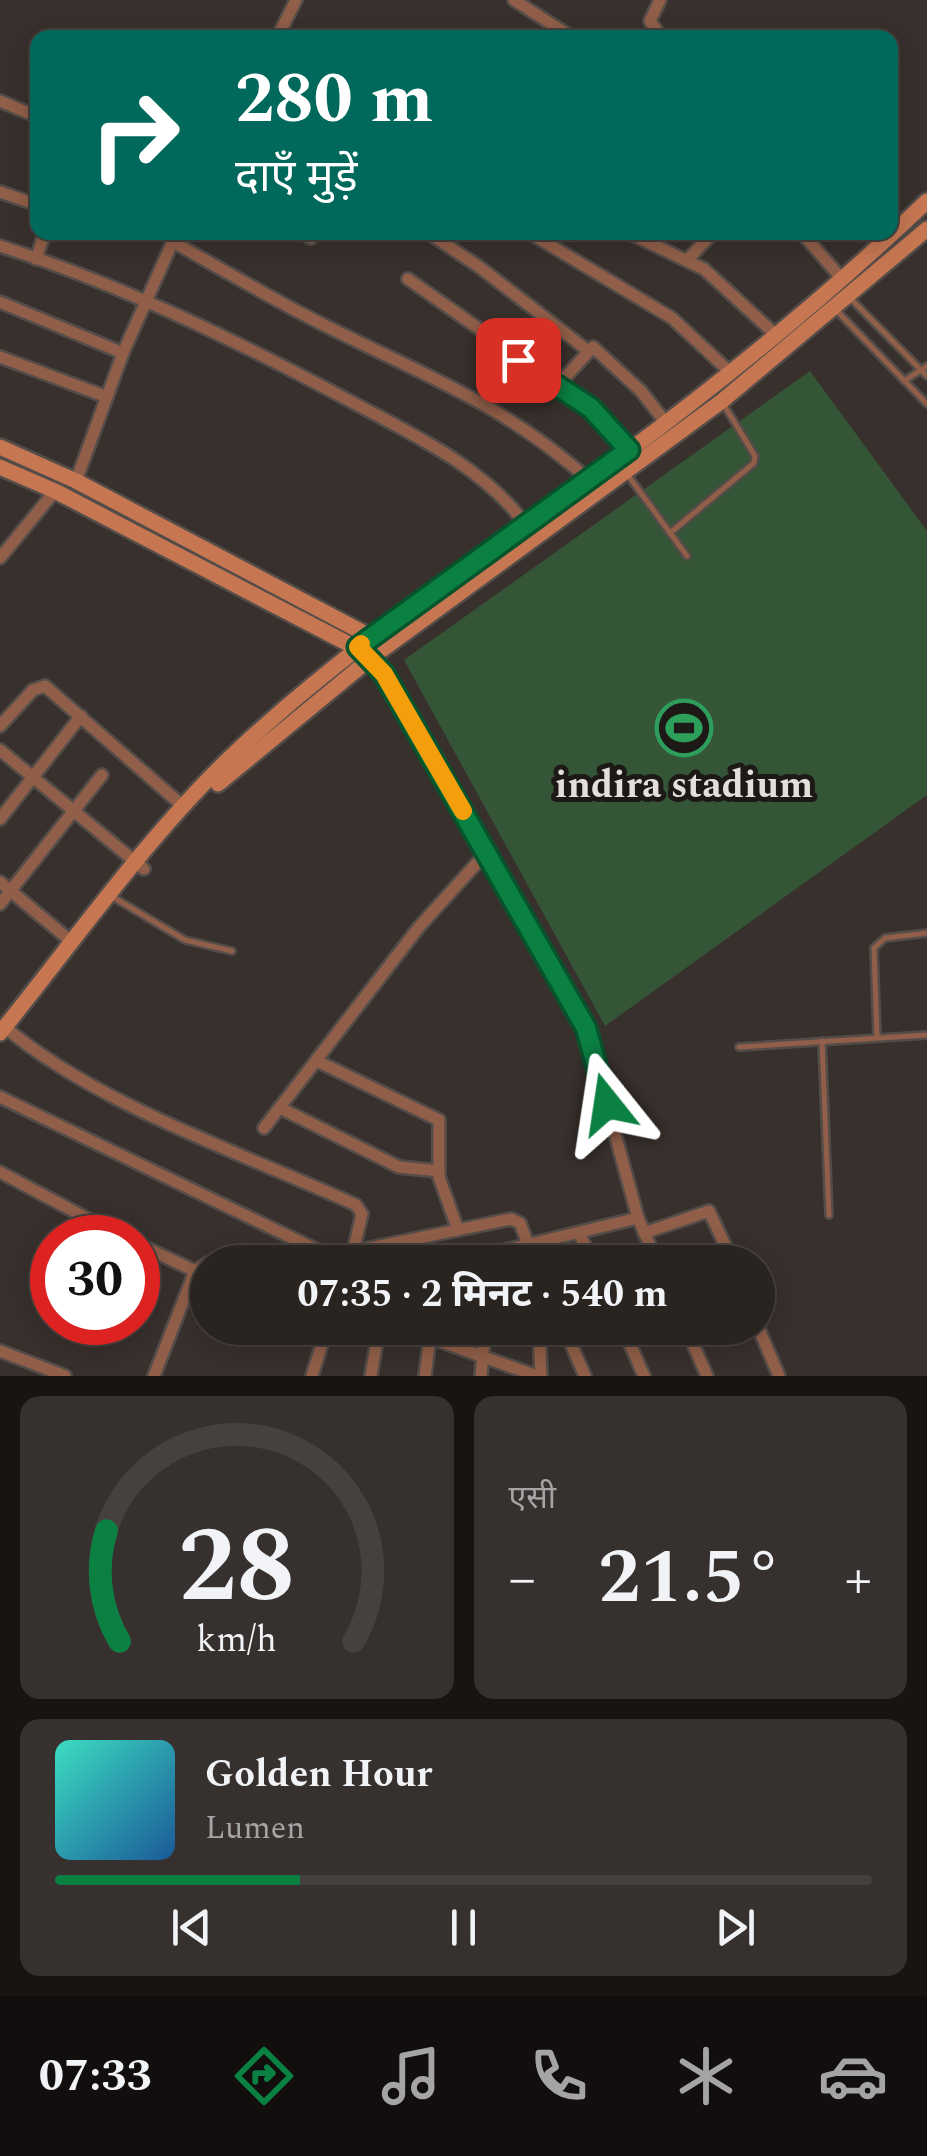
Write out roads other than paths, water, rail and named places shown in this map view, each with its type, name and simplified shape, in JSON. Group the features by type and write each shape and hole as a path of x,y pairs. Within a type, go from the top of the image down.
{"street":[{"path":"281,30 296,0"},
{"path":"514,0 561,30"},
{"path":"656,30 650,21 660,0"},
{"path":"0,100 30,113"},
{"path":"0,192 30,202"},
{"path":"898,228 927,201"},
{"path":"141,866 227,776 364,652 372,635 588,479 722,402 850,298 927,228"},
{"path":"36,259 42,240"},
{"path":"76,481 123,353 174,240"},
{"path":"180,240 319,322 490,405 536,435 588,479"},
{"path":"439,240 587,350 597,349 623,372 666,423"},
{"path":"541,240 672,318 731,373"},
{"path":"648,240 688,259 720,282 777,336"},
{"path":"688,259 706,240"},
{"path":"807,240 840,282"},
{"path":"5,1031 141,866 184,807 237,750 364,652 386,646 535,539 666,423 777,336 885,240"},
{"path":"0,246 149,302 259,354 454,457 508,502 535,539"},
{"path":"408,279 591,408 624,461"},
{"path":"0,302 123,353"},
{"path":"558,384 587,350"},
{"path":"0,357 107,397"},
{"path":"0,447 76,481 372,635 386,646"},
{"path":"0,467 55,491 364,652 486,852 586,1028 638,1218 649,1245"},
{"path":"0,558 55,491"},
{"path":"0,726 39,686 53,691 184,807"},
{"path":"0,819 81,716"},
{"path":"0,750 141,866"},
{"path":"0,904 5,887 102,775"},
{"path":"264,1128 419,927 486,852"},
{"path":"5,887 73,944"},
{"path":"0,1047 5,1031 114,899"},
{"path":"5,1031 38,1055 157,1116 356,1206 362,1214 355,1245"},
{"path":"317,1061 439,1120 439,1171 458,1230"},
{"path":"0,1097 305,1245"},
{"path":"280,1108 399,1167 439,1171"},
{"path":"0,1172 81,1215"},
{"path":"644,1233 709,1210 725,1245"},
{"path":"532,1245 638,1218"},
{"path":"386,1245 516,1219 528,1245"},
{"path":"580,1234 585,1245"},
{"path":"160,1255 190,1269"},
{"path":"154,1376 190,1282"},
{"path":"312,1376 322,1345"},
{"path":"371,1376 376,1345"},
{"path":"425,1376 429,1345"},
{"path":"452,1345 520,1373 539,1376 539,1345"},
{"path":"481,1376 485,1345"},
{"path":"571,1345 585,1376"},
{"path":"630,1345 644,1376"},
{"path":"693,1345 707,1376"},
{"path":"765,1345 778,1376"},
{"path":"0,1351 64,1376"}],"lane":[{"path":"840,282 850,298 927,376"},
{"path":"823,297 927,404"},
{"path":"904,380 927,366"},
{"path":"670,533 754,463 755,456 722,402"},
{"path":"624,461 687,556"},
{"path":"114,899 185,940 232,951"},
{"path":"877,1038 874,948 885,938 927,933"},
{"path":"740,1046 927,1034"},
{"path":"822,1041 830,1215"}],"place":[{"name":"indira stadium","path":"684,728"}]}
